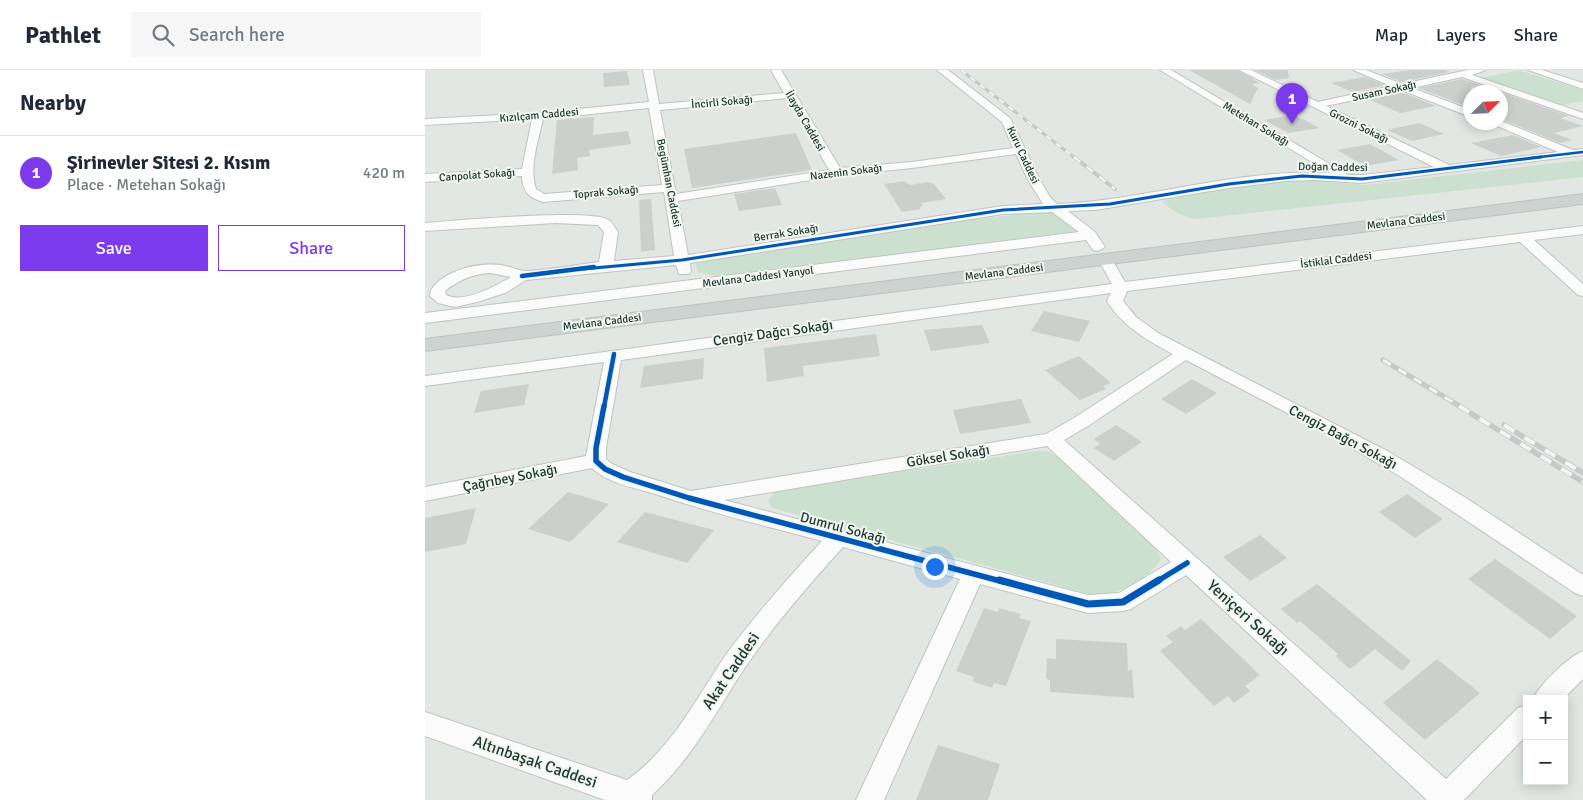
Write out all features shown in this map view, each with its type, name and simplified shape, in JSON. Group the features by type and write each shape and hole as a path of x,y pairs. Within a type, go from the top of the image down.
{"main road":[{"name":"Mevlana Caddesi","path":"425,345 1098,247 1583,188"},
{"name":"Mevlana Caddesi","path":"425,331 687,292 1098,247 1583,199"}],"street":[{"name":"Begümhan Caddesi","path":"648,70 683,260 687,292"},
{"name":"İlayda Caddesi","path":"776,70 835,172"},
{"name":"Kuru Caddesi","path":"942,70 1006,120 1041,192 1053,206 1076,222 1098,247"},
{"name":"Metehan Sokağı","path":"1165,70 1347,178"},
{"name":"Grozni Sokağı","path":"1244,70 1448,169"},
{"path":"1358,70 1463,111"},
{"name":"Susam Sokağı","path":"1317,105 1481,70"},
{"path":"1533,70 1583,86"},
{"path":"1462,74 1583,116"},
{"name":"İncirli Sokağı","path":"654,106 790,95"},
{"name":"Kızılçam Caddesi","path":"425,122 538,116 654,106"},
{"path":"1567,111 1583,107"},
{"path":"529,172 538,116"},
{"path":"1508,127 1578,153"},
{"name":"Nazenin Sokağı","path":"671,193 1020,150"},
{"name":"Doğan Caddesi","path":"1053,206 1109,204 1197,188 1285,177 1371,178 1578,153"},
{"name":"Toprak Sokağı","path":"529,172 530,189 533,194 543,198 626,190 671,193"},
{"name":"Canpolat Sokağı","path":"425,178 529,172"},
{"name":"Berrak Sokağı","path":"522,276 606,266 683,260 969,215 1053,206"},
{"path":"425,227 555,219 600,221 605,223 611,232 606,266"},
{"name":"İstiklal Caddesi","path":"1121,287 1582,231"},
{"path":"1523,237 1583,292"},
{"path":"1098,247 1121,287"},
{"path":"500,268 512,270 522,276 500,290 478,298 455,302 443,300 438,296 438,290 448,280 481,270 500,268"},
{"name":"Cengiz Bağcı Sokağı","path":"1121,287 1115,301 1119,311 1133,323 1185,353 1380,456 1445,495 1583,587"},
{"name":"Cengiz Dağcı Sokağı","path":"425,381 1121,287"},
{"name":"Mevlana Caddesi Yanyol","path":"425,318 687,292"},
{"name":"Göksel Sokağı","path":"689,498 1051,438 1081,422 1185,353"},
{"path":"596,461 596,448 614,354"},
{"name":"Yeniçeri Sokağı","path":"1051,438 1445,799"},
{"name":"Çağrıbey Sokağı","path":"425,494 596,461"},
{"name":"Dumrul Sokağı","path":"596,461 605,469 623,477 689,498 1087,604 1123,602 1187,563"},
{"name":"Akat Caddesi","path":"632,798 665,766 683,744 735,663 769,615 838,538"},
{"path":"870,800 973,574"},
{"path":"1550,695 1583,662"},
{"path":"1445,799 1523,722"},
{"name":"Altınbaşak Caddesi","path":"425,724 632,798"}],"green space":[{"path":"1518,70 1583,90 1583,101 1558,106 1508,88 1508,85 1501,85 1482,78"},
{"path":"1583,160 1583,177 1195,219 1178,213 1163,202 1210,190 1276,182 1310,180 1365,185"},
{"path":"1051,211 1063,218 1078,231 721,277 697,272 696,263 701,261 957,221"},
{"path":"1047,451 1059,457 1155,546 1161,559 1148,574 1125,588 1097,596 772,508 768,501 775,491"}],"building":[{"path":"1189,70 1237,70 1260,83 1252,84 1258,88 1250,104"},
{"path":"1255,70 1288,70 1289,78 1276,80"},
{"path":"1410,70 1444,70 1450,72 1402,82 1382,74"},
{"path":"627,71 630,85 604,87 603,73"},
{"path":"1365,77 1385,85 1353,92 1331,83"},
{"path":"1462,79 1480,85 1463,85 1463,105 1419,88"},
{"path":"1401,92 1436,106 1400,113 1368,99"},
{"path":"1508,94 1569,116 1560,118 1583,126 1554,133 1572,140 1560,143 1508,122"},
{"path":"1294,115 1320,128 1288,133 1264,120"},
{"path":"594,117 593,135 628,131 631,144 589,150 590,156 577,158 578,170 552,174 557,120"},
{"path":"1419,123 1444,134 1412,141 1387,130"},
{"path":"796,133 812,170 692,188 684,149"},
{"path":"1513,135 1541,147 1501,156 1471,143"},
{"path":"1370,144 1399,160 1365,166 1337,150"},
{"path":"904,181 910,185 928,182 934,184 946,199 921,203 923,206 919,207 921,209 902,212 884,184"},
{"path":"775,188 782,205 739,211 734,194"},
{"path":"651,199 655,250 641,252 639,200"},
{"path":"1044,311 1090,321 1079,342 1031,331"},
{"path":"982,325 990,343 931,351 924,330"},
{"path":"876,334 880,356 803,366 804,376 767,382 764,348"},
{"path":"1079,356 1111,383 1103,386 1106,389 1080,400 1045,370"},
{"path":"704,358 703,379 640,388 644,366"},
{"path":"1192,379 1217,393 1186,414 1161,399"},
{"path":"529,384 524,405 474,413 481,391"},
{"path":"1021,399 1031,423 960,434 953,410"},
{"path":"1116,425 1142,442 1114,461 1094,448 1100,444 1094,439"},
{"path":"568,492 609,504 570,542 528,529"},
{"path":"1407,494 1443,519 1415,538 1379,512"},
{"path":"476,508 466,544 425,552 425,518"},
{"path":"645,512 714,530 687,563 617,542"},
{"path":"1260,535 1287,558 1250,581 1223,557"},
{"path":"1495,559 1577,616 1550,639 1468,579"},
{"path":"1317,584 1411,661 1402,671 1375,649 1350,669 1335,656 1338,654 1300,621 1297,623 1281,609"},
{"path":"984,608 998,612 999,608 1021,614 1019,618 1031,621 1006,686 994,683 992,688 972,681 974,677 956,671"},
{"path":"1201,619 1260,675 1245,686 1250,691 1234,703 1228,696 1214,706 1160,651 1173,642 1166,636 1181,626 1185,630"},
{"path":"1056,639 1127,643 1128,671 1132,669 1134,698 1050,692 1050,680 1046,679 1047,658 1056,659"},
{"path":"1437,659 1480,693 1425,740 1383,703"},
{"path":"938,745 1000,764 988,800 916,800"}],"railway":[{"path":"961,70 1075,158"},
{"path":"1074,157 1115,189"},
{"path":"1383,360 1461,407"},
{"path":"1459,406 1583,482"},
{"path":"1504,425 1583,473"}],"cycle path":[{"path":"522,276 606,266 682,260 1003,210 1110,204 1229,184 1302,176 1362,179 1583,152"},
{"path":"614,354 596,448 596,461 605,469 623,477 689,498 1088,604 1123,602 1187,563"}],"place":[{"name":"Şirinevler Sitesi 2. Kısım","path":"1292,124"}]}
